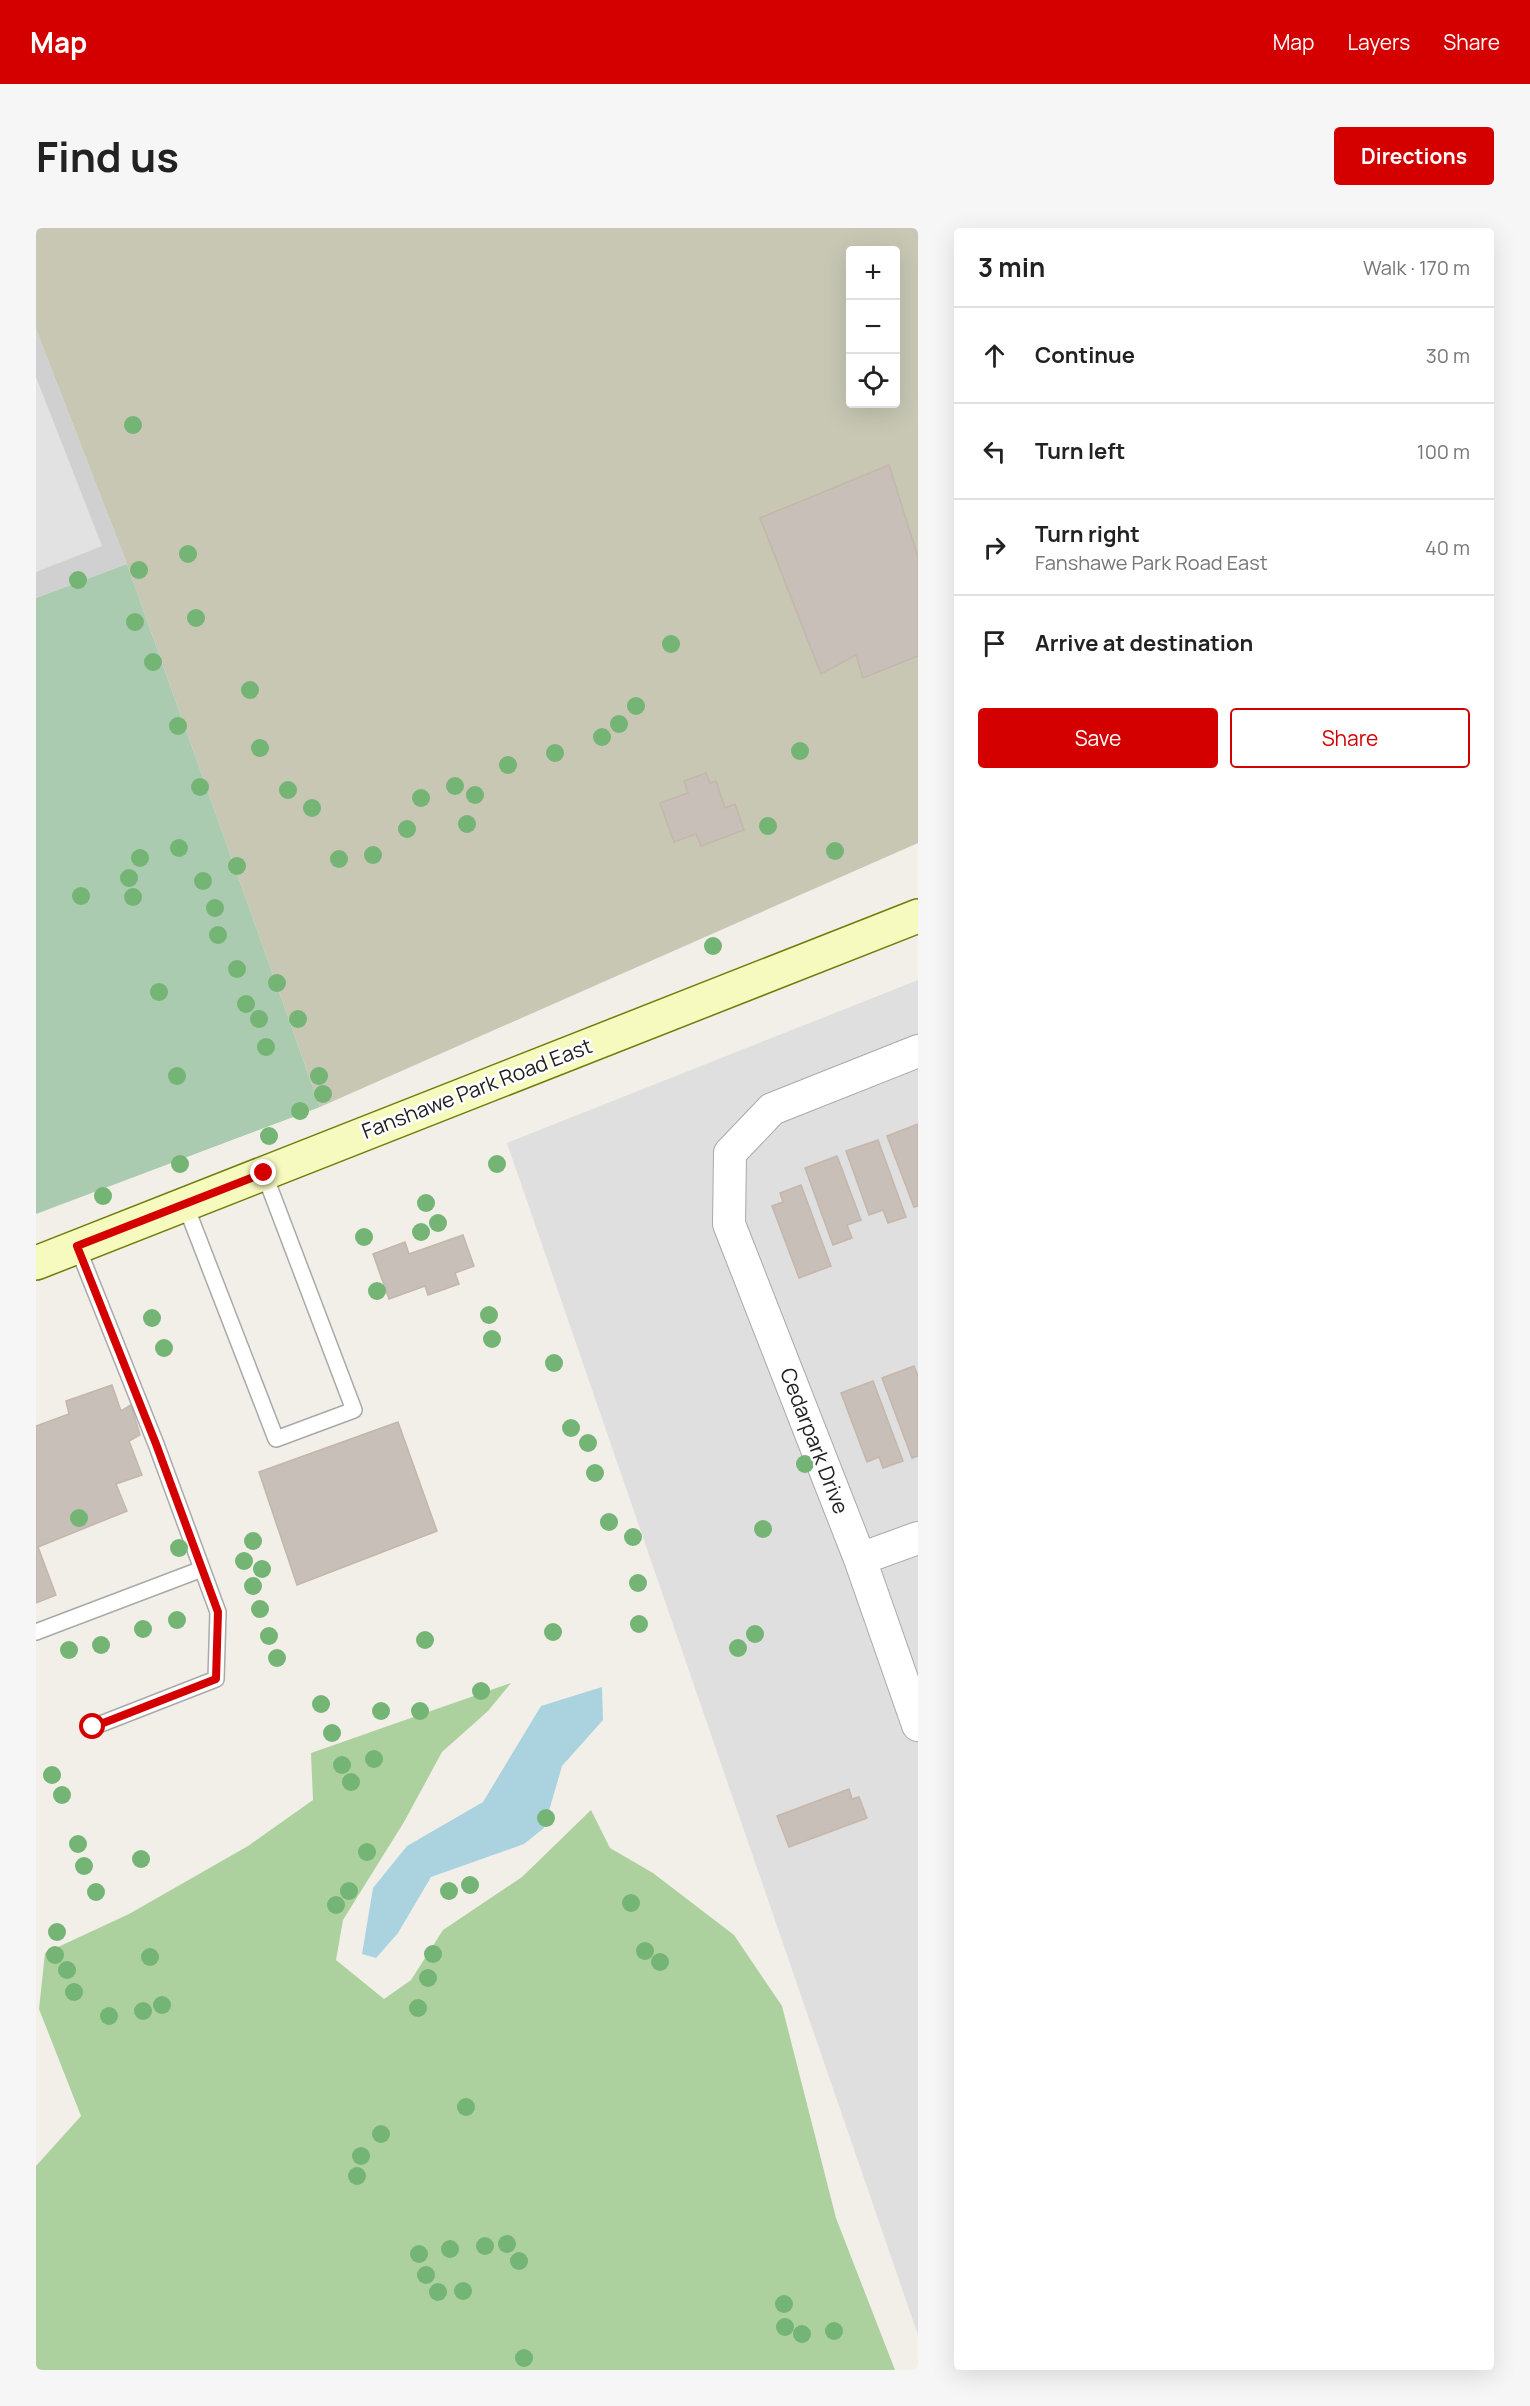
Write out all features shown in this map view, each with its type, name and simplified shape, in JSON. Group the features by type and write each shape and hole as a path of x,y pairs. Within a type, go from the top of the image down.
{"main road":[{"name":"Fanshawe Park Road East","path":"36,1263 918,916"}],"street":[{"name":"Cedarpark Drive","path":"918,1051 772,1109 730,1153 729,1224 860,1559 918,1725"},
{"path":"860,1559 918,1538"}],"lane":[{"path":"185,1204 276,1438 354,1410 264,1173"},
{"path":"77,1246 156,1444 218,1612 216,1679 93,1727"},
{"path":"36,1632 202,1569"}],"shaded area":[{"path":"36,228 918,228 918,843 320,1107 127,564 36,329"},
{"path":"36,329 127,564 36,598"},
{"path":"36,377 102,546 36,572"},
{"path":"918,980 918,2335 507,1143"}],"green space":[{"path":"127,564 320,1107 36,1214 36,598"},
{"path":"511,1683 488,1711 442,1752 404,1822 343,1920 336,1960 384,1999 411,1980 443,1930 522,1877 591,1810 610,1848 653,1873 734,1935 782,2006 836,2218 895,2370 36,2370 36,2166 81,2116 39,2009 45,1953 129,1914 248,1846 313,1800 311,1753"}],"water":[{"path":"602,1687 603,1720 562,1766 544,1828 524,1844 431,1877 398,1933 376,1958 362,1954 373,1888 407,1846 483,1802 541,1706"}],"building":[{"path":"889,465 918,557 918,656 863,678 856,655 821,674 760,518"},
{"path":"706,773 710,783 716,781 725,808 735,804 744,830 701,846 696,834 674,842 660,803 688,793 684,781"},
{"path":"918,1124 918,1206 914,1207 887,1136"},
{"path":"878,1140 906,1217 888,1223 883,1210 869,1215 846,1151"},
{"path":"837,1156 861,1220 847,1225 852,1238 833,1245 805,1168"},
{"path":"801,1185 831,1266 799,1278 772,1206 783,1202 780,1193"},
{"path":"463,1235 474,1266 455,1273 459,1284 428,1295 425,1286 389,1299 373,1254 405,1242 409,1254"},
{"path":"914,1366 918,1376 918,1456 912,1458 882,1378"},
{"path":"873,1381 903,1461 883,1468 879,1457 867,1462 841,1393"},
{"path":"112,1385 121,1411 131,1405 140,1435 129,1441 142,1475 116,1484 127,1511 38,1547 56,1595 36,1603 36,1426 69,1414 66,1401"},
{"path":"398,1422 437,1531 297,1585 259,1472"},
{"path":"849,1789 852,1799 859,1797 867,1818 789,1847 777,1816"}],"route":[{"path":"93,1727 216,1679 218,1612 156,1444 77,1246 264,1173"}]}
